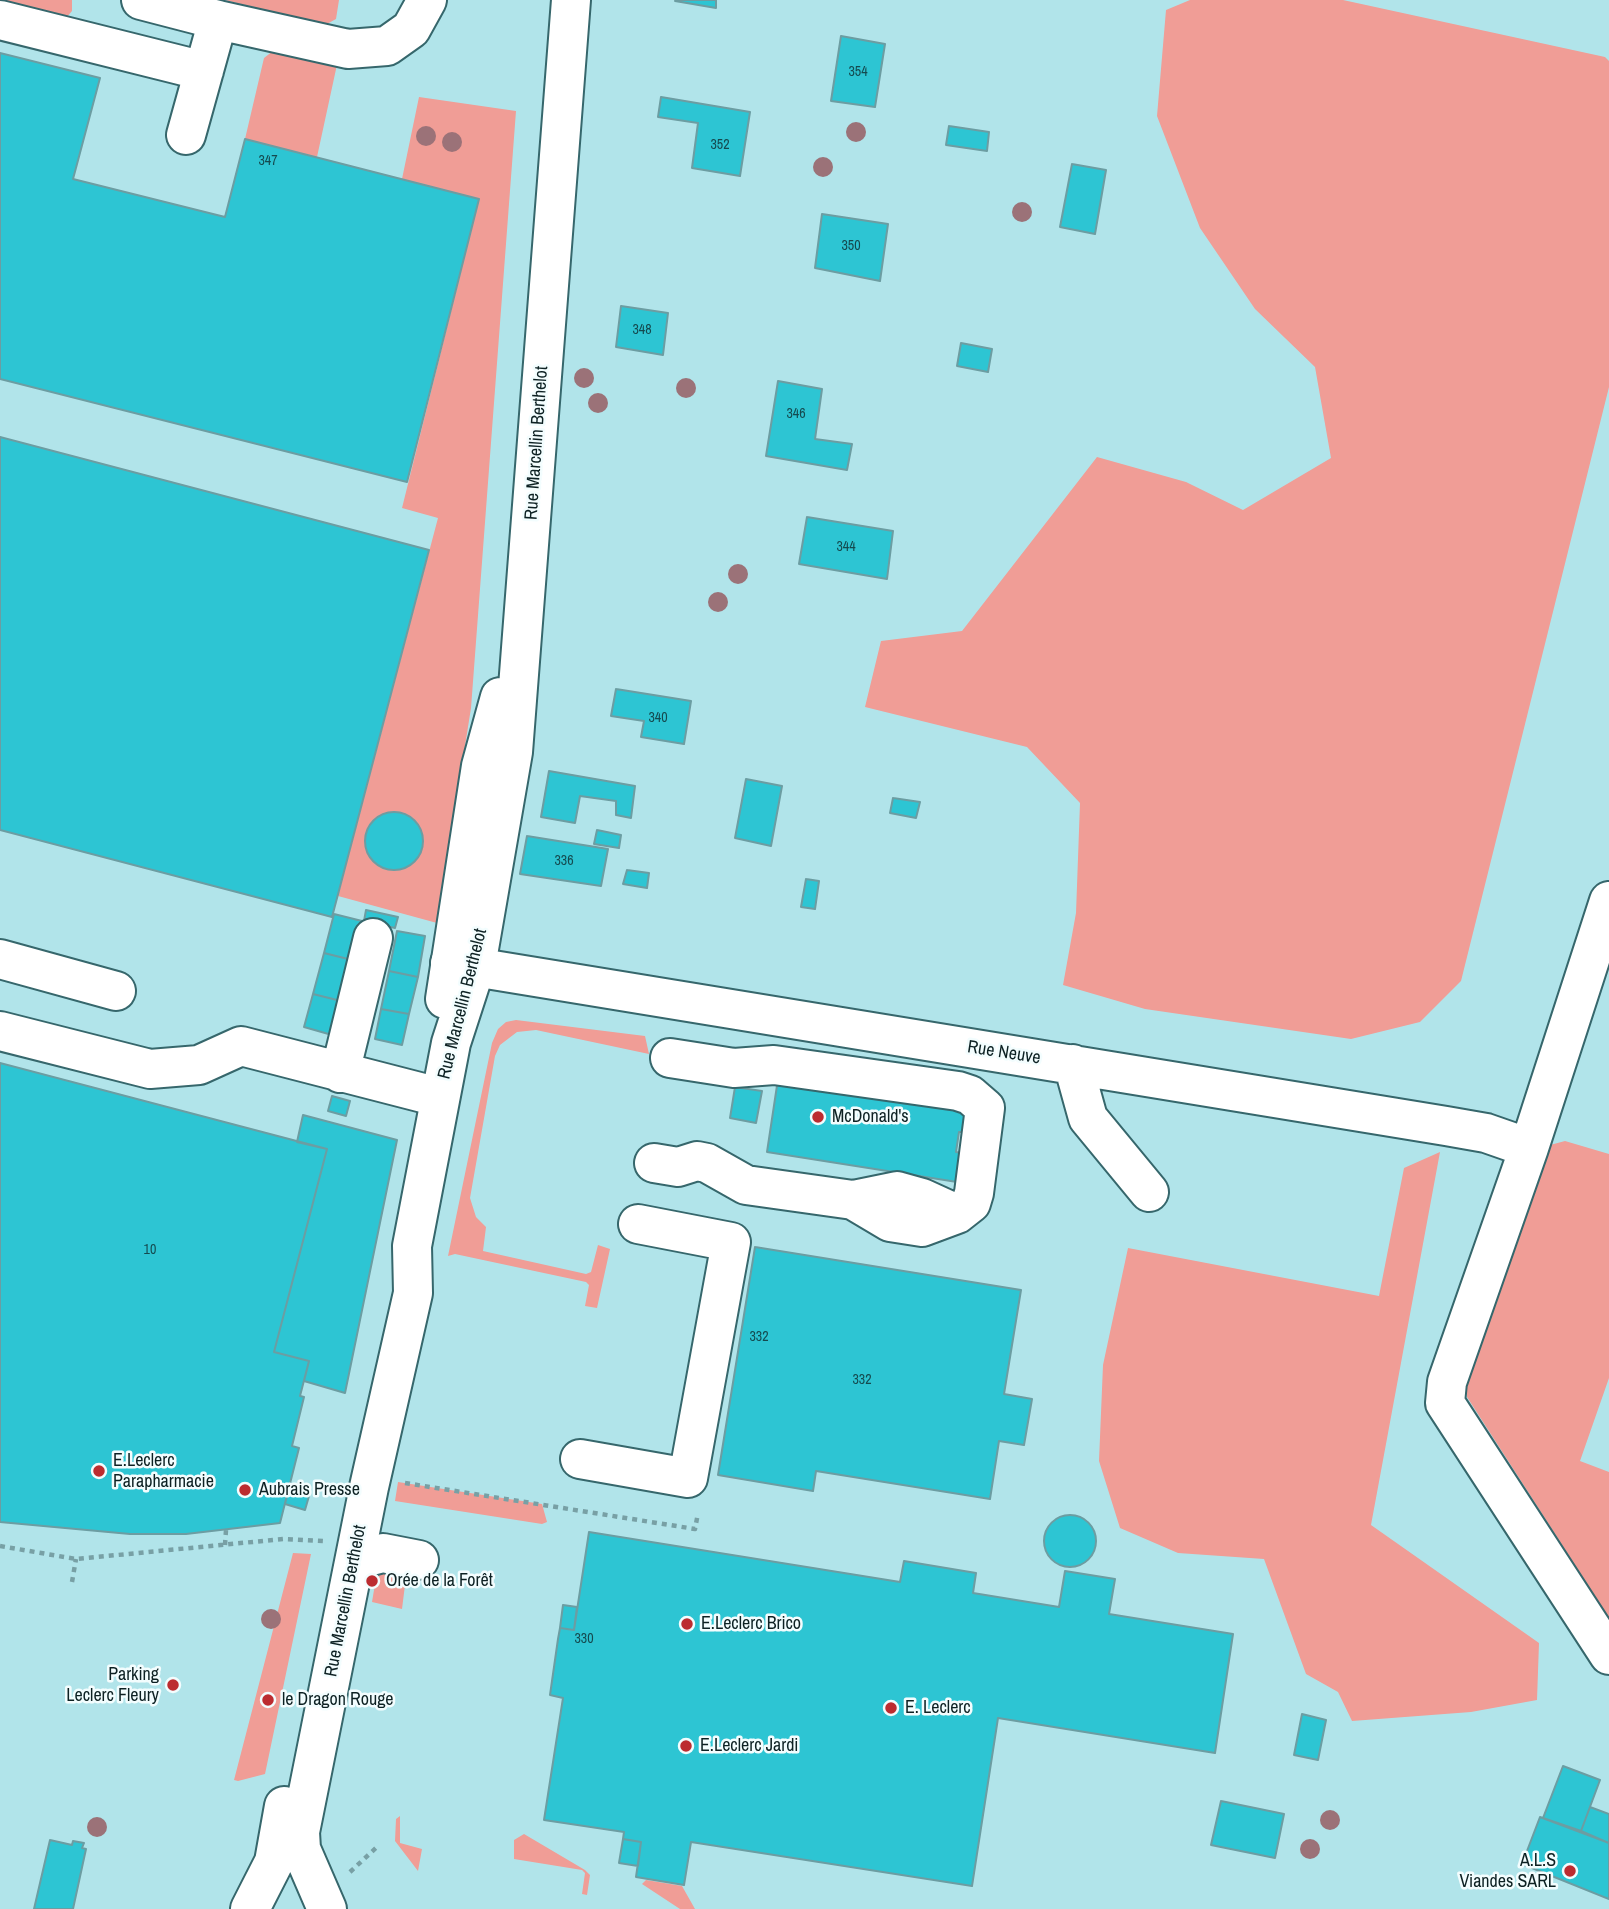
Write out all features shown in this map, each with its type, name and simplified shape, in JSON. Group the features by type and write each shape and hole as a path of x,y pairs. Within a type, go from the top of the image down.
{"main road":[{"path":"141,0 348,49 387,46 411,29 427,0"},
{"name":"Rue Marcellin Berthelot","path":"336,1893 301,1849 300,1832 412,1293 412,1246 451,1043 463,964 481,766 500,695 554,0"},
{"name":"Rue Marcellin Berthelot","path":"250,1909 274,1861 390,1307 394,1261 427,1094 463,964 513,752 571,0"},
{"path":"0,20 204,71"},
{"path":"186,135 218,20"},
{"path":"1609,901 1529,1147 1447,1382 1445,1403 1609,1656"},
{"path":"340,1073 373,938"},
{"path":"0,959 116,990"},
{"name":"Rue Neuve","path":"463,964 1486,1133 1529,1147"},
{"path":"412,1293 429,1250 473,1009 481,998 491,992 514,984 552,978"},
{"path":"0,1031 150,1069 199,1065 241,1046 427,1094"},
{"path":"654,1163 678,1167 697,1161 707,1163 746,1185 853,1200 890,1222 922,1227 957,1214 971,1203 974,1194 986,1115 985,1108 970,1095 774,1065 734,1068 670,1058"},
{"path":"1073,1064 1088,1118 1149,1192"},
{"path":"580,1459 688,1478 731,1242 638,1224"},
{"path":"353,1570 365,1558 383,1553 420,1553 373,1528 364,1515"}],"path":[{"path":"225,1545 226,1530"},
{"path":"0,1546 76,1559 283,1539 325,1541"},
{"path":"72,1582 76,1559"},
{"path":"336,1893 377,1847"}],"shaded area":[{"path":"0,0 72,0 72,11 66,18 0,8"},
{"path":"225,0 339,0 336,19 325,25"},
{"path":"1190,0 1343,0 1605,57 1609,61 1609,387 1461,981 1420,1022 1351,1039 1145,1009 1063,985 1076,913 1080,803 1027,747 865,707 881,641 962,631 1097,457 1186,482 1243,510 1331,458 1315,367 1255,309 1200,228 1157,116 1166,10"},
{"path":"278,47 338,60 317,157 245,139 264,58"},
{"path":"419,97 516,111 471,708 437,923 338,896 438,518 402,508 479,199 402,179"},
{"path":"516,1020 645,1036 649,1054 536,1030 517,1032 500,1045 495,1056 470,1198 476,1217 486,1227 483,1251 586,1274 591,1272 598,1245 610,1249 597,1308 585,1306 589,1285 586,1282 455,1254 448,1256 492,1043 498,1029 506,1022"},
{"path":"1565,1141 1609,1154 1609,1378 1580,1461 1609,1472 1609,1618 1467,1397 1467,1377 1539,1148"},
{"path":"1440,1152 1371,1525 1539,1643 1537,1700 1471,1712 1352,1721 1338,1692 1306,1674 1264,1559 1178,1553 1120,1528 1099,1461 1103,1365 1128,1248 1379,1296 1404,1168"},
{"path":"398,1482 542,1504 547,1522 542,1524 395,1501"},
{"path":"293,1553 311,1554 265,1774 234,1780"},
{"path":"378,1566 402,1571 406,1577 402,1609 372,1602"},
{"path":"400,1816 400,1843 422,1849 418,1871 395,1841 396,1819"},
{"path":"524,1834 585,1870 590,1875 587,1895 582,1894 585,1873 582,1870 514,1859 514,1840"},
{"path":"646,1880 682,1886 695,1909 680,1909 642,1884"}],"building":[{"path":"676,0 716,0 716,8 675,1"},
{"path":"841,36 885,44 875,107 831,101"},
{"path":"0,53 100,78 73,179 225,217 245,139 479,199 407,482 0,379"},
{"path":"661,97 750,112 740,176 692,168 698,123 658,117"},
{"path":"949,126 989,132 987,151 946,145"},
{"path":"1072,164 1106,170 1095,234 1060,227"},
{"path":"822,214 888,224 880,281 815,268"},
{"path":"621,306 668,313 663,355 616,347"},
{"path":"961,343 992,349 988,372 957,366"},
{"path":"778,381 822,389 815,439 852,444 847,470 766,456"},
{"path":"0,437 429,550 332,917 0,830"},
{"path":"807,517 893,531 887,579 799,564"},
{"path":"616,689 691,701 684,744 641,737 644,721 611,716"},
{"path":"549,771 635,786 631,818 616,815 616,801 580,796 575,823 541,817"},
{"path":"746,779 782,786 771,846 735,838"},
{"path":"893,798 920,802 916,818 890,813"},
{"path":"394,812 405,814 418,825 423,841 421,852 410,865 394,870 383,868 370,857 365,841 367,830 378,817"},
{"path":"597,830 621,835 619,848 594,844"},
{"path":"527,836 608,849 601,886 520,874"},
{"path":"627,870 649,873 647,888 623,884"},
{"path":"806,879 819,881 815,909 801,907"},
{"path":"366,910 398,917 395,928 364,921"},
{"path":"334,914 362,921 352,960 324,953"},
{"path":"397,931 425,936 418,977 389,971"},
{"path":"324,953 352,960 341,1001 313,994"},
{"path":"389,971 418,977 409,1014 381,1009"},
{"path":"313,994 341,1001 332,1035 304,1027"},
{"path":"381,1009 409,1014 402,1045 375,1039"},
{"path":"0,1063 327,1149 274,1352 309,1361 300,1396 304,1397 292,1446 299,1448 280,1523 186,1534 130,1534 0,1522"},
{"path":"778,1079 968,1109 965,1132 959,1132 956,1152 961,1153 957,1182 767,1152"},
{"path":"735,1087 762,1091 756,1123 730,1118"},
{"path":"332,1096 350,1101 346,1116 328,1111"},
{"path":"303,1115 397,1140 345,1393 304,1381 309,1361 274,1352 327,1149 297,1142"},
{"path":"755,1247 1021,1290 1004,1394 1032,1399 1024,1445 999,1441 990,1499 816,1471 813,1491 718,1475"},
{"path":"288,1491 309,1496 305,1510 285,1504"},
{"path":"1070,1515 1089,1522 1096,1541 1089,1560 1070,1567 1051,1560 1044,1541 1051,1522"},
{"name":"E. Leclerc","path":"589,1532 900,1582 904,1561 976,1573 973,1593 1059,1607 1065,1571 1115,1579 1109,1614 1233,1634 1215,1753 998,1718 972,1886 691,1842 684,1885 636,1877 641,1842 623,1839 624,1832 544,1820 563,1698 550,1695 558,1639 560,1628 574,1630"},
{"path":"563,1605 577,1607 574,1630 560,1628"},
{"path":"1302,1714 1326,1720 1318,1760 1294,1755"},
{"path":"1563,1766 1600,1780 1581,1831 1543,1818"},
{"path":"1221,1801 1284,1814 1275,1858 1211,1845"},
{"path":"1590,1807 1609,1814 1609,1843 1581,1831"},
{"path":"1540,1817 1609,1843 1609,1899 1522,1864"},
{"path":"623,1839 641,1842 638,1866 619,1863"},
{"path":"50,1840 72,1845 73,1841 84,1843 82,1848 86,1849 73,1909 34,1909"}],"place":[{"name":"McDonald's","path":"818,1117"},
{"name":"E.Leclerc Parapharmacie","path":"99,1471"},
{"name":"Aubrais Presse","path":"245,1490"},
{"name":"Orée de la Forêt","path":"372,1581"},
{"name":"E.Leclerc Brico","path":"687,1624"},
{"name":"Parking Leclerc Fleury","path":"173,1685"},
{"name":"le Dragon Rouge","path":"268,1700"},
{"name":"E. Leclerc","path":"891,1708"},
{"name":"E.Leclerc Jardi","path":"686,1746"},
{"name":"A.L.S Viandes SARL","path":"1570,1871"}]}
